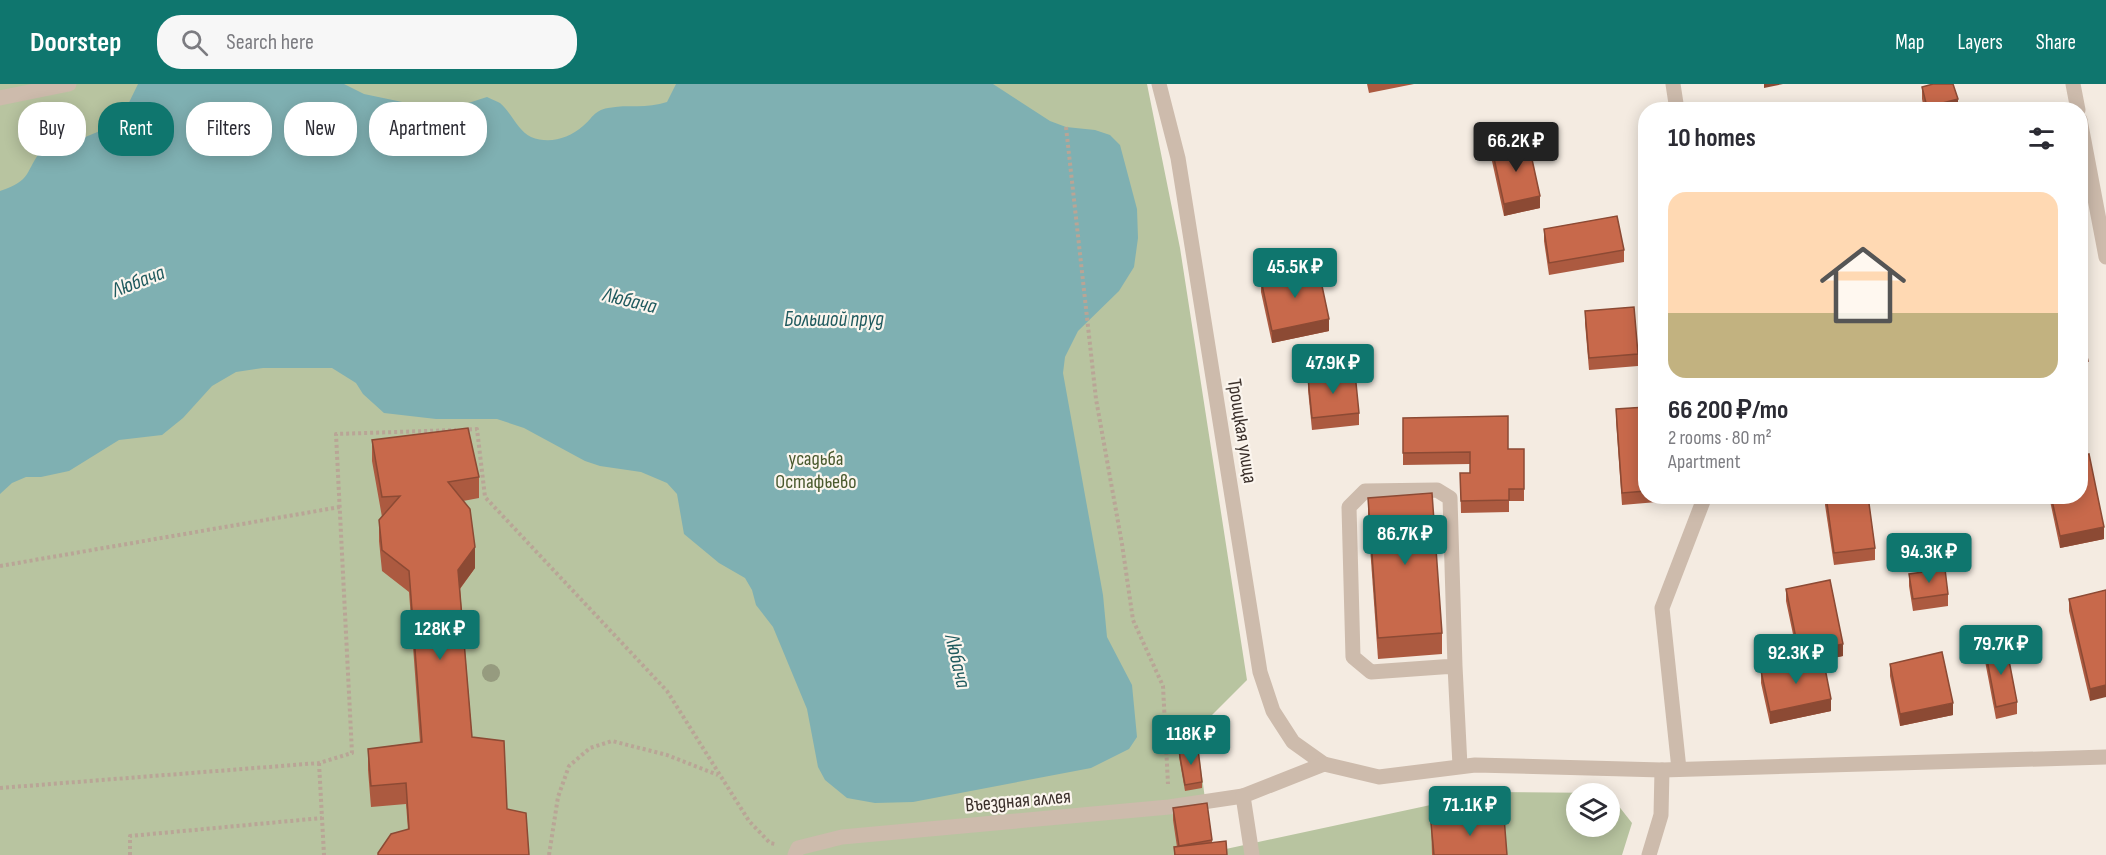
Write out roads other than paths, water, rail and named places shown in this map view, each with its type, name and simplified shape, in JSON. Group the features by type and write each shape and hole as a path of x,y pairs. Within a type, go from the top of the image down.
{"street":[{"path":"0,98 69,84"},
{"name":"Троицкая улица","path":"1159,84 1178,158 1260,672 1273,711 1293,742 1324,764"},
{"path":"1673,84 1676,102"},
{"path":"2073,84 2076,102"},
{"path":"2088,162 2106,257"},
{"path":"1455,666 1371,672 1353,657 1349,507 1365,491 1437,490 1450,498 1460,766"},
{"path":"1679,769 1662,608 1702,504"},
{"path":"1324,764 1379,777 1475,765 1662,770 2106,758"},
{"name":"Въездная аллея","path":"796,851 842,837 1169,807 1244,796 1324,764"},
{"path":"1649,855 1661,815 1662,770"},
{"path":"1244,796 1252,855"}],"water":[{"name":"Большой пруд","path":"138,84 344,84 364,94 402,102 369,102 369,156 487,156 487,102 471,102 487,97 500,103 526,134 538,139 551,140 571,134 603,109 667,102 676,84 993,84 1050,121 1066,127 1095,130 1110,135 1120,145 1137,209 1138,238 1134,267 1119,291 1078,331 1065,357 1063,373 1103,595 1107,637 1132,685 1137,737 1129,749 1091,768 913,802 875,803 847,798 825,780 818,767 807,709 773,627 756,605 752,590 745,578 719,563 684,534 677,494 667,483 641,472 600,466 585,461 524,428 497,419 436,419 384,413 363,394 356,383 332,368 263,368 236,372 212,386 183,418 162,435 119,440 69,471 41,477 26,477 12,483 0,494 0,191 23,179 37,156 86,156 86,137 98,132 98,156 174,156 174,102 129,102"}],"water label":[{"name":"Любача","path":"138,281"},
{"name":"Любача","path":"630,300"},
{"name":"Любача","path":"958,661"}],"park label":[{"name":"усадьба Остафьево","path":"816,470"}]}
